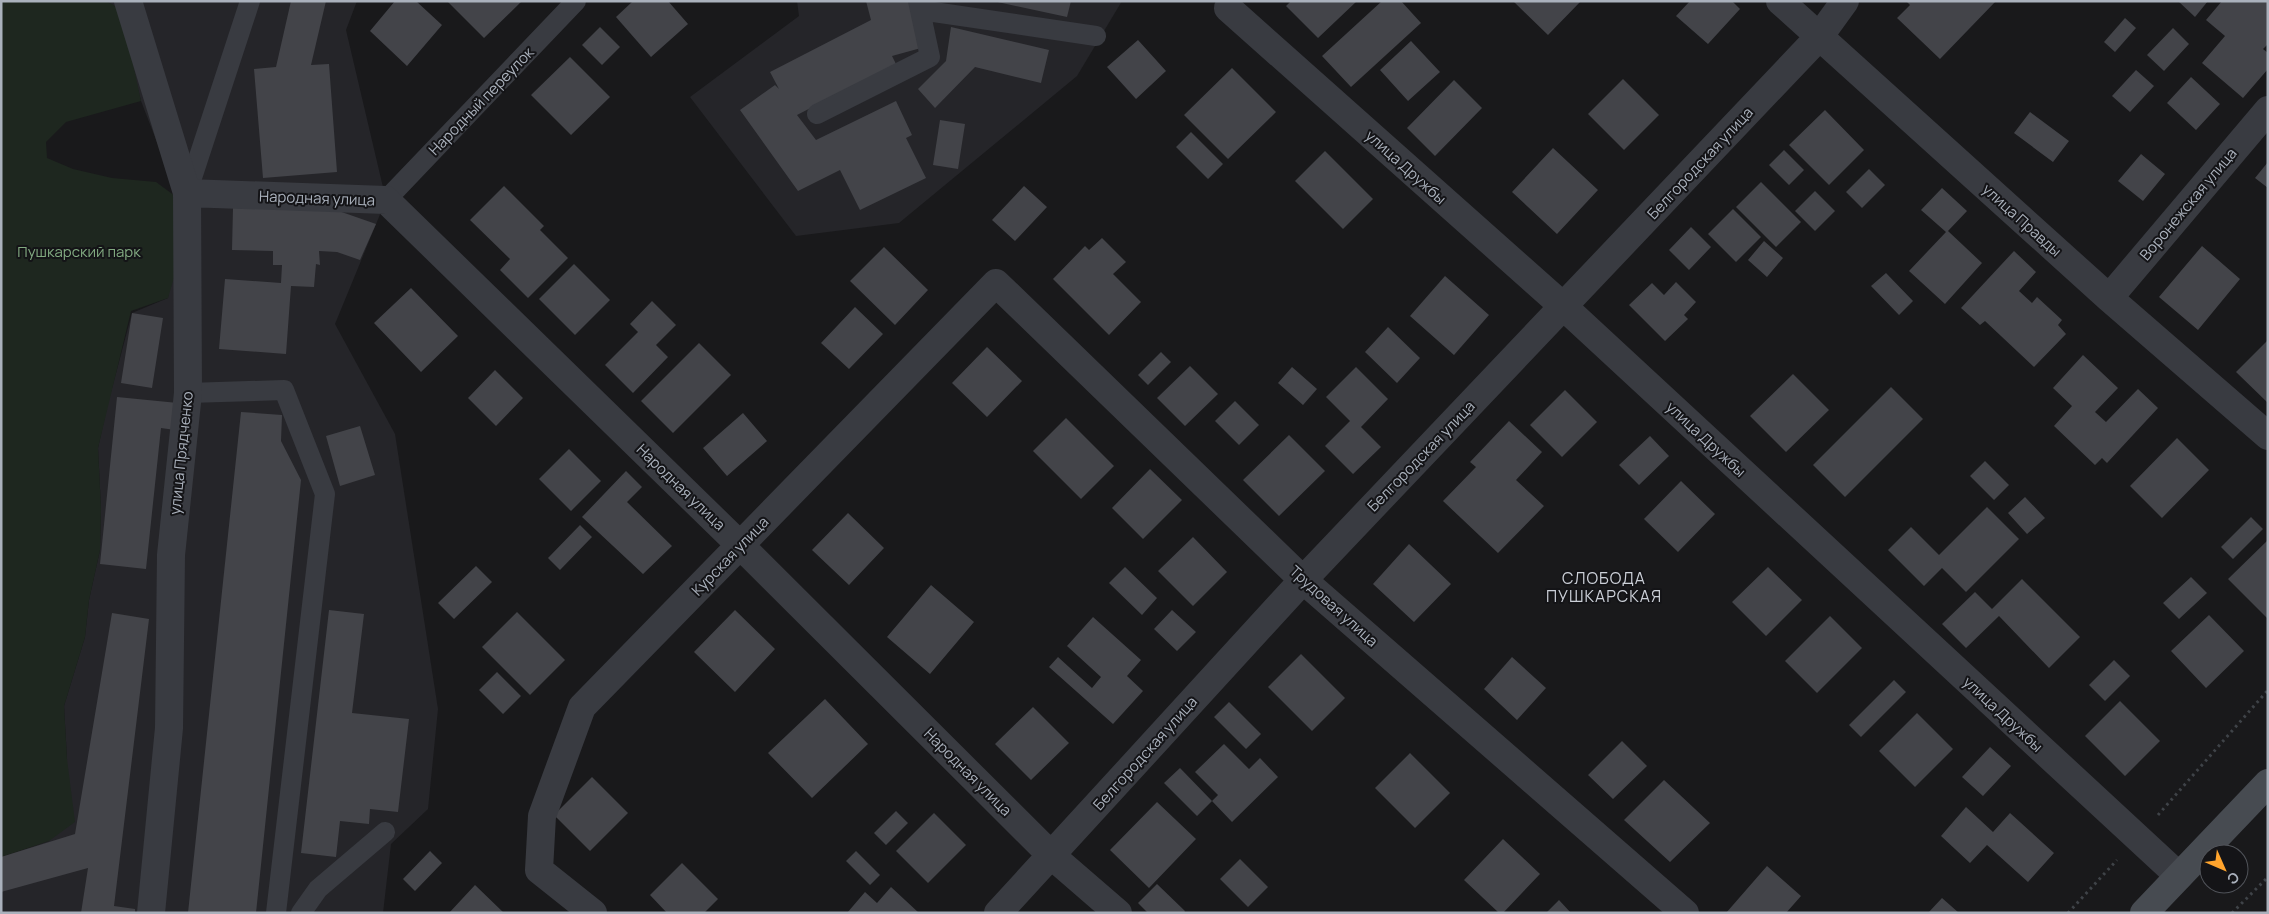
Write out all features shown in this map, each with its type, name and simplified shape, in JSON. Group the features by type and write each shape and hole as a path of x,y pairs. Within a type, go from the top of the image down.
{"main road":[{"path":"2144,913 2268,783"}],"street":[{"name":"улица Прядченко","path":"128,1 187,193 188,394 171,555 169,728 151,913"},
{"name":"улица Правды","path":"1780,1 2109,298 2268,436"},
{"name":"Белгородская улица","path":"998,913 1303,580 1564,307 1818,37 1845,1"},
{"name":"улица Дружбы","path":"1228,8 1564,307 2179,876"},
{"name":"Воронежская улица","path":"2109,298 2268,110"},
{"name":"Народная улица","path":"187,193 386,200 740,545 1052,856 1118,913"},
{"name":"Курская улица","path":"593,913 539,870 542,816 582,707 996,283"},
{"name":"Трудовая улица","path":"996,283 1303,580 1685,913"}],"lane":[{"path":"187,193 250,1"},
{"name":"Народный переулок","path":"386,200 576,1"},
{"path":"817,114 930,57 919,6 1096,36"},
{"path":"188,394 284,390 325,494 276,913"},
{"path":"301,913 318,888 385,832"}],"path":[{"path":"2068,913 2268,690"},
{"path":"2232,913 2268,877"}],"shaded area":[{"path":"106,1 357,1 346,30 386,200 335,324 395,434 438,709 428,809 391,844 383,913 1,913 1,857 49,841 67,759 64,706 85,637 89,600 100,550 101,509 98,448 132,313 168,298 179,199 141,101 117,8"},
{"path":"797,1 1122,1 1077,76 899,223 796,236 690,97 799,16"}],"green space":[{"name":"Пушкарский парк","path":"1,1 106,1 117,7 130,50 141,101 66,122 46,142 47,158 73,169 112,178 156,182 179,199 178,264 168,298 131,311 98,448 101,509 100,550 89,600 85,637 64,706 67,759 75,822 49,841 1,857"}],"building":[{"path":"291,1 326,1 311,65 329,64 337,172 263,178 254,69 276,67"},
{"path":"395,1 416,1 442,25 407,66 370,31"},
{"path":"447,1 522,1 484,38"},
{"path":"633,1 668,1 688,24 651,57 616,17"},
{"path":"866,1 909,1 921,48 892,56 896,64 797,115 816,140 896,101 912,135 906,138 926,178 860,210 840,170 798,191 740,110 775,85 779,89 770,72 871,20"},
{"path":"993,1 1071,1 1067,17"},
{"path":"1291,1 1357,1 1318,38 1286,6"},
{"path":"1382,1 1401,1 1421,23 1351,87 1322,56"},
{"path":"1513,1 1581,1 1548,35"},
{"path":"1690,1 1732,1 1740,9 1708,44 1676,16"},
{"path":"1906,1 1996,1 1940,59 1897,18 1910,5"},
{"path":"2178,1 2208,1 2195,17"},
{"path":"2222,1 2268,1 2268,44 2263,49 2268,53 2268,69 2243,98 2202,63 2225,36 2206,20"},
{"path":"2125,18 2136,28 2115,52 2104,42"},
{"path":"600,27 620,47 602,65 582,45"},
{"path":"951,27 1049,50 1041,83 975,67 935,108 918,89 946,61"},
{"path":"2173,28 2189,44 2164,71 2147,55"},
{"path":"1138,40 1166,71 1136,99 1107,67"},
{"path":"1411,41 1440,72 1408,101 1380,70"},
{"path":"570,57 610,97 571,135 531,95"},
{"path":"1232,68 1276,112 1228,159 1184,115"},
{"path":"2136,70 2154,86 2130,112 2112,96"},
{"path":"2191,77 2220,104 2196,130 2167,103"},
{"path":"1623,79 1659,115 1624,150 1588,114"},
{"path":"1454,80 1482,108 1435,156 1407,128"},
{"path":"1825,110 1864,150 1829,185 1789,145"},
{"path":"2030,112 2069,141 2053,162 2014,133"},
{"path":"940,120 965,124 958,169 933,165"},
{"path":"1191,132 1223,164 1208,179 1176,147"},
{"path":"1553,148 1598,190 1557,234 1512,192"},
{"path":"1784,150 1804,170 1789,185 1769,165"},
{"path":"1325,151 1373,199 1343,229 1295,181"},
{"path":"2141,154 2165,174 2143,201 2118,181"},
{"path":"2268,162 2268,188 2255,178"},
{"path":"1869,169 1885,185 1862,208 1846,192"},
{"path":"1761,182 1801,222 1776,247 1736,207"},
{"path":"504,186 544,226 540,230 568,258 528,298 500,270 510,259 470,220"},
{"path":"1024,186 1047,207 1015,241 992,220"},
{"path":"1942,188 1967,211 1948,231 1982,263 1945,304 1909,271 1946,232 1921,210"},
{"path":"1815,191 1835,211 1815,231 1795,211"},
{"path":"233,208 333,209 376,224 360,260 337,252 319,251 320,265 316,264 314,287 291,286 286,354 219,349 225,279 281,283 282,265 273,265 273,251 232,250"},
{"path":"1733,209 1761,237 1736,262 1708,234"},
{"path":"1691,227 1711,247 1689,270 1669,250"},
{"path":"1102,238 1126,262 1113,274 1141,302 1109,335 1053,279 1085,246 1089,250"},
{"path":"1764,241 1783,258 1767,277 1748,260"},
{"path":"2202,246 2240,279 2198,330 2159,297"},
{"path":"884,247 928,290 895,325 850,281"},
{"path":"2014,251 2036,272 2019,291 2032,303 2037,297 2062,320 2058,325 2066,334 2034,367 1985,321 1980,325 1961,308"},
{"path":"574,264 610,300 575,335 539,299"},
{"path":"1886,273 1913,301 1899,315 1871,286"},
{"path":"1445,276 1489,315 1454,355 1410,316"},
{"path":"1676,282 1696,302 1684,315 1688,319 1665,341 1629,305 1652,283 1664,295"},
{"path":"411,288 458,336 421,372 374,323"},
{"path":"652,301 676,325 656,345 668,357 633,393 605,365 638,332 630,324"},
{"path":"855,307 883,334 849,369 821,343"},
{"path":"132,313 163,318 152,388 121,383"},
{"path":"1388,327 1420,358 1397,383 1365,352"},
{"path":"2268,340 2268,403 2236,372"},
{"path":"699,343 731,375 673,433 641,401"},
{"path":"987,347 1022,381 987,417 952,383"},
{"path":"1161,352 1171,362 1148,385 1138,375"},
{"path":"2083,355 2118,388 2095,412 2106,422 2138,389 2158,408 2107,463 2102,458 2095,465 2054,426 2072,406 2053,388"},
{"path":"1190,366 1218,394 1185,426 1157,398"},
{"path":"1292,367 1317,389 1303,405 1278,383"},
{"path":"1356,367 1388,399 1361,427 1381,447 1353,474 1325,446 1350,421 1326,397"},
{"path":"495,370 523,398 496,426 468,398"},
{"path":"1793,374 1829,410 1786,452 1750,416"},
{"path":"1891,387 1923,419 1845,497 1813,465"},
{"path":"1565,390 1597,422 1562,457 1530,425"},
{"path":"117,397 178,403 175,430 161,428 146,569 100,564"},
{"path":"1235,401 1259,425 1239,445 1215,421"},
{"path":"241,412 282,415 281,441 301,480 256,913 188,913"},
{"path":"743,413 767,441 727,476 703,448"},
{"path":"1066,418 1114,466 1081,499 1033,451"},
{"path":"1509,421 1542,452 1516,480 1544,506 1498,553 1443,501 1476,467 1470,462"},
{"path":"360,426 375,475 340,486 326,436"},
{"path":"1289,435 1325,471 1279,516 1243,480"},
{"path":"1650,436 1669,456 1639,485 1619,465"},
{"path":"2177,438 2209,470 2162,518 2130,486"},
{"path":"569,449 601,481 571,511 539,479"},
{"path":"1985,461 2009,485 1994,500 1970,476"},
{"path":"1150,469 1182,500 1143,539 1112,508"},
{"path":"626,471 642,487 627,502 672,546 643,574 582,517"},
{"path":"1681,481 1715,514 1678,552 1644,519"},
{"path":"2025,497 2045,518 2027,534 2008,513"},
{"path":"1987,507 2019,539 1966,592 1942,568 1924,586 1888,550 1911,527 1939,555"},
{"path":"848,513 884,548 849,585 812,550"},
{"path":"2251,517 2263,529 2233,559 2221,547"},
{"path":"580,525 592,537 560,570 548,558"},
{"path":"1193,537 1227,572 1193,606 1158,571"},
{"path":"2268,540 2268,619 2228,579"},
{"path":"1409,544 1451,584 1414,622 1373,584"},
{"path":"476,566 492,582 454,619 438,603"},
{"path":"1125,567 1157,598 1142,615 1109,583"},
{"path":"1768,567 1802,600 1766,636 1732,602"},
{"path":"2191,577 2207,593 2179,619 2163,603"},
{"path":"2022,579 2080,637 2049,668 1999,616 1966,648 1942,624 1975,592 1992,609"},
{"path":"931,585 974,622 930,674 887,637"},
{"path":"329,610 364,614 352,713 409,719 398,812 370,809 369,824 340,821 336,857 301,853"},
{"path":"735,610 775,649 735,692 694,652"},
{"path":"1172,610 1196,632 1177,651 1154,629"},
{"path":"517,612 565,660 530,695 482,647"},
{"path":"112,613 149,619 114,906 135,909 135,913 81,913 88,868 1,892 1,857 75,834"},
{"path":"2209,615 2244,651 2206,688 2171,651"},
{"path":"1830,616 1862,648 1817,693 1785,661"},
{"path":"1093,617 1141,660 1127,676 1143,691 1113,724 1049,667 1058,657 1092,688 1101,677 1067,646"},
{"path":"1301,654 1345,698 1312,731 1268,687"},
{"path":"1512,657 1546,688 1517,720 1484,689"},
{"path":"2114,660 2130,676 2105,701 2089,685"},
{"path":"497,672 521,696 503,714 479,690"},
{"path":"1894,680 1906,692 1861,737 1849,725"},
{"path":"825,699 868,744 812,798 768,753"},
{"path":"2120,701 2160,741 2125,776 2085,736"},
{"path":"1229,702 1261,734 1246,749 1214,717"},
{"path":"1033,707 1069,743 1031,780 995,744"},
{"path":"1917,713 1953,749 1915,787 1879,751"},
{"path":"1622,741 1647,766 1613,799 1588,775"},
{"path":"1224,744 1249,769 1260,758 1278,777 1232,822 1212,801 1218,795 1195,772"},
{"path":"1990,747 2011,766 1983,796 1962,777"},
{"path":"1410,753 1450,793 1415,828 1375,788"},
{"path":"1180,768 1212,801 1197,816 1164,783"},
{"path":"592,777 628,813 590,851 554,815"},
{"path":"1664,780 1710,823 1670,862 1624,820"},
{"path":"1157,802 1196,839 1149,888 1110,850"},
{"path":"1966,807 1993,832 2010,813 2054,853 2028,882 1987,845 1970,863 1941,836"},
{"path":"896,811 908,823 886,845 874,833"},
{"path":"934,813 966,845 928,883 896,851"},
{"path":"1503,839 1540,874 1503,913 1499,913 1464,880"},
{"path":"430,851 442,863 415,891 403,879"},
{"path":"856,851 880,875 870,885 846,861"},
{"path":"1240,859 1268,887 1248,907 1220,879"},
{"path":"682,863 718,899 704,913 667,913 650,895"},
{"path":"1767,866 1801,896 1786,913 1726,913"},
{"path":"1157,884 1185,911 1184,913 1148,913 1138,903"},
{"path":"475,885 504,913 449,913"},
{"path":"891,887 919,913 847,913 865,892 877,903"},
{"path":"1942,898 1959,913 1928,913"},
{"path":"1559,900 1571,913 1546,913"}],"district":[{"name":"СЛОБОДА ПУШКАРСКАЯ","path":"1604,587"}]}
